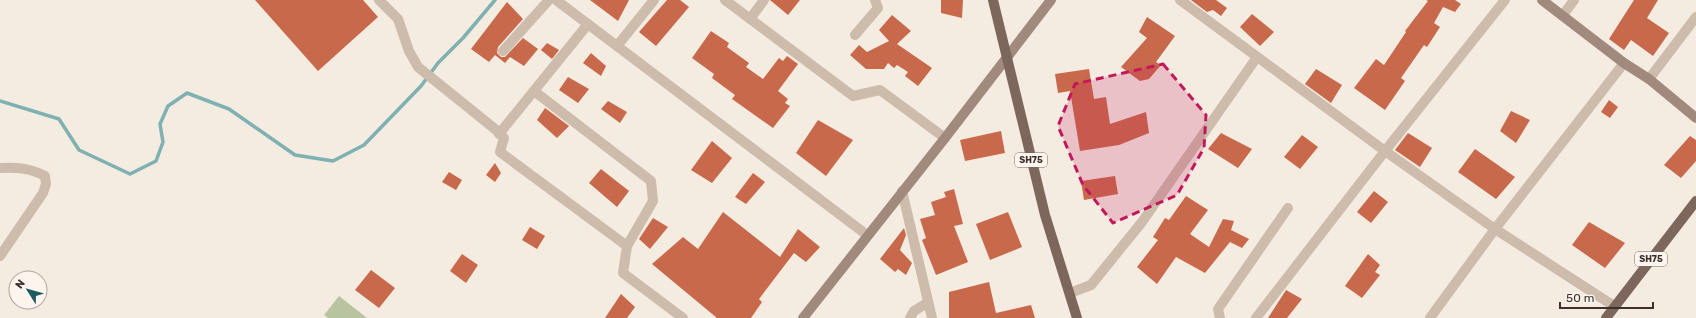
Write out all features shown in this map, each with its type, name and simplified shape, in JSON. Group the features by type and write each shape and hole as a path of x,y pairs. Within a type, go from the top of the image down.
{"main road":[{"name":"SH75","path":"993,0 1045,215 1077,318"},
{"name":"SH75","path":"1606,318 1696,201"}],"street":[{"path":"379,0 398,19 409,51 418,67 504,138 500,152 627,246"},
{"path":"503,52 549,0"},
{"path":"556,0 867,235"},
{"path":"617,46 654,0"},
{"path":"725,0 853,96 880,90 945,138"},
{"path":"750,19 764,0"},
{"path":"855,35 878,8 875,0"},
{"path":"803,318 945,138 1051,0"},
{"path":"1180,0 1385,151 1496,229 1614,306"},
{"path":"1256,318 1385,151 1505,0"},
{"path":"1542,0 1624,63 1648,79 1696,118"},
{"path":"1563,15 1574,0"},
{"path":"1648,79 1696,17"},
{"path":"499,134 588,24"},
{"path":"1070,293 1091,285 1137,228 1257,57"},
{"path":"1430,318 1496,229 1624,63"},
{"path":"534,91 651,181 653,201 627,246 623,273 683,318"},
{"path":"0,168 16,167 37,172 45,176 46,184 43,193 0,256"},
{"path":"902,191 927,303 932,318"},
{"path":"1220,318 1218,309 1288,208"},
{"path":"910,318 914,311 927,303"}],"highlighted area":[{"path":"1163,64 1206,115 1204,148 1177,195 1113,223 1083,185 1058,126 1075,84"}],"green space":[{"path":"339,296 367,318 328,318 324,315"}],"building":[{"path":"255,0 363,0 378,17 318,71"},
{"path":"590,0 629,0 618,21"},
{"path":"667,0 680,0 689,7 656,46 639,32"},
{"path":"770,0 800,0 788,15"},
{"path":"941,0 963,0 962,18 941,13"},
{"path":"1191,0 1216,0 1227,8 1221,16 1213,10 1207,12"},
{"path":"1426,0 1455,0 1461,4 1455,12 1443,7 1434,23 1440,27 1427,47 1424,45 1401,78 1405,81 1385,110 1354,88 1376,59 1384,65 1406,32 1405,31 1428,1"},
{"path":"1634,0 1658,0 1647,18 1669,33 1653,56 1631,40 1624,50 1609,39"},
{"path":"507,2 523,19 498,47 497,53 501,57 505,57 523,38 538,49 524,66 510,57 505,63 495,55 489,62 471,49"},
{"path":"1252,14 1274,32 1260,46 1240,27"},
{"path":"892,15 911,31 897,44 932,68 918,86 905,76 908,72 897,65 894,68 888,63 884,69 866,69 850,55 859,45 867,52 889,41 879,30"},
{"path":"1147,17 1175,36 1156,62 1161,65 1149,79 1140,81 1121,67 1147,38 1139,32"},
{"path":"711,31 729,43 727,47 749,63 746,67 763,79 779,58 783,61 787,56 798,64 778,91 788,99 785,103 790,106 773,128 732,99 735,95 712,78 714,74 692,58"},
{"path":"547,43 559,50 552,59 541,50"},
{"path":"591,53 606,66 601,76 583,63"},
{"path":"1089,69 1094,99 1106,97 1110,124 1146,112 1149,133 1119,145 1080,151 1070,91 1058,93 1055,74"},
{"path":"1316,69 1342,85 1331,103 1305,84"},
{"path":"568,77 589,89 578,103 559,90"},
{"path":"1609,100 1618,107 1610,118 1601,112"},
{"path":"608,101 627,112 620,123 601,109"},
{"path":"545,108 569,126 557,138 537,120"},
{"path":"1511,111 1530,120 1516,143 1500,131"},
{"path":"818,120 853,140 826,176 796,153"},
{"path":"1001,131 1005,153 965,161 960,140"},
{"path":"1221,133 1252,149 1238,168 1208,149"},
{"path":"1408,133 1432,148 1420,167 1395,150"},
{"path":"1302,135 1318,147 1300,169 1284,157"},
{"path":"1690,136 1696,140 1696,161 1681,178 1664,165"},
{"path":"712,141 732,158 712,183 691,170"},
{"path":"1475,149 1515,177 1496,199 1458,172"},
{"path":"495,163 501,173 495,182 486,175"},
{"path":"601,169 629,191 617,207 589,183"},
{"path":"449,172 462,180 456,190 442,182"},
{"path":"753,173 765,182 746,204 735,197"},
{"path":"1115,176 1118,194 1084,200 1081,181"},
{"path":"954,189 963,224 954,226 968,262 936,275 922,240 926,238 920,219 935,215 931,202 946,197 944,192"},
{"path":"1374,191 1388,202 1371,223 1357,212"},
{"path":"1186,196 1208,210 1190,234 1209,247 1223,219 1234,221 1231,230 1249,239 1242,248 1230,242 1205,273 1176,257 1157,284 1137,267 1158,240 1153,237 1165,218 1169,220"},
{"path":"723,212 780,257 798,229 820,247 806,262 794,253 759,299 762,302 751,318 717,318 652,264 683,237 698,249"},
{"path":"1008,212 1022,247 990,260 976,224"},
{"path":"653,218 668,227 650,249 639,239"},
{"path":"1589,222 1625,243 1605,268 1572,245"},
{"path":"530,227 545,236 537,249 522,240"},
{"path":"904,228 906,235 900,250 912,263 906,275 898,269 895,272 880,259"},
{"path":"462,254 478,265 466,283 450,271"},
{"path":"1368,254 1380,265 1375,272 1380,275 1362,298 1345,286"},
{"path":"371,270 395,288 379,308 355,290"},
{"path":"989,282 996,313 1031,305 1035,318 949,318 949,292"},
{"path":"1286,290 1302,299 1287,318 1268,318"},
{"path":"621,294 635,307 627,318 605,318"}],"waterway":[{"path":"0,101 59,119 79,150 130,174 156,161 163,142 160,124 168,106 187,93 229,109 295,155 333,161 364,145 421,86 438,63 463,38 495,0"}]}
